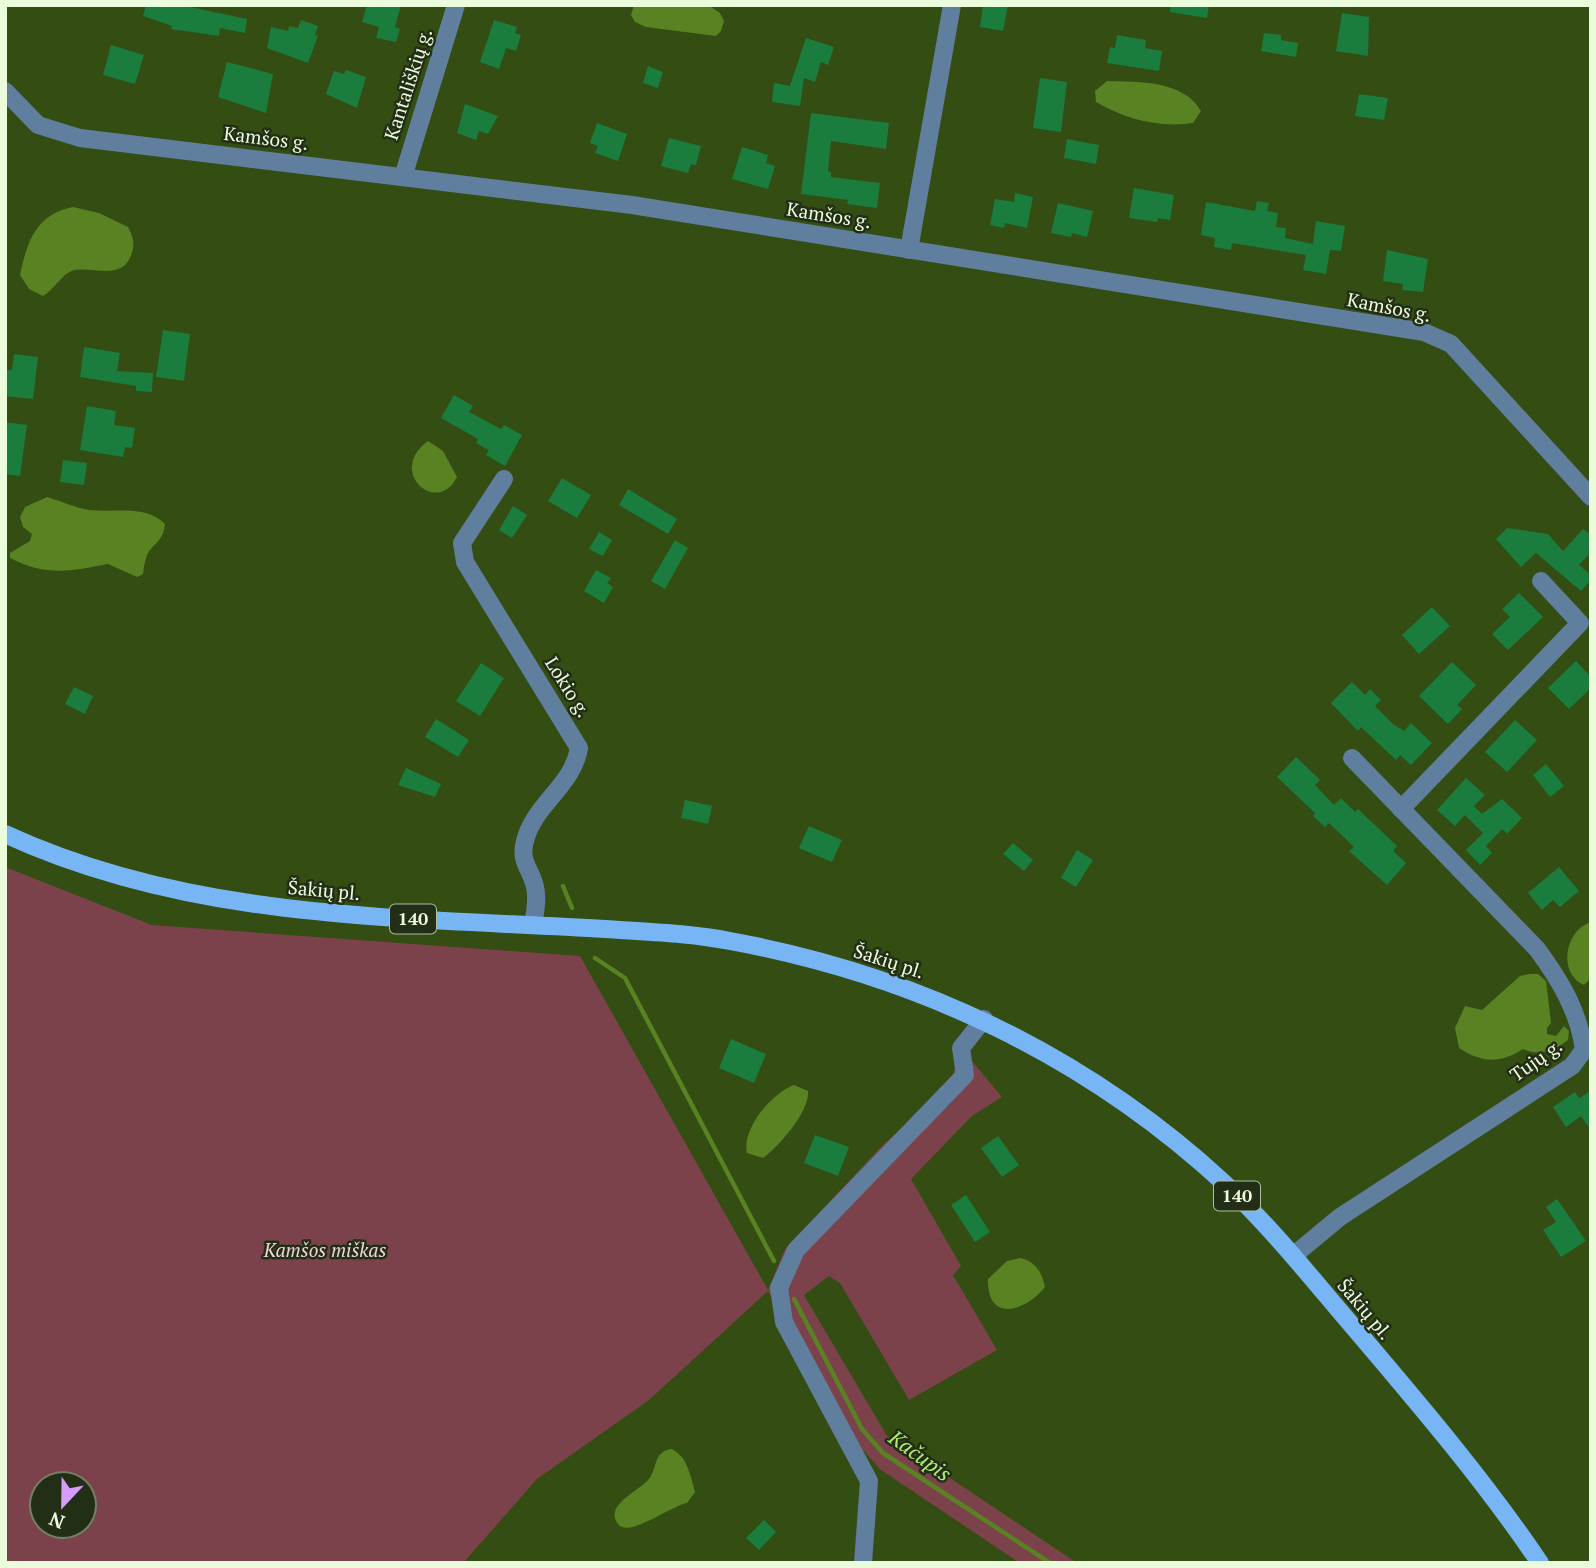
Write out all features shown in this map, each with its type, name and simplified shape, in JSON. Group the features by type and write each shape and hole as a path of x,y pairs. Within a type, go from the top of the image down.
{"main road":[{"name":"Šakių pl.","path":"5,834 92,867 167,888 233,901 313,912 728,940 887,981 984,1019 1077,1071 1145,1117 1227,1186 1293,1256 1473,1471 1539,1563"}],"street":[{"name":"Kantališkių g.","path":"403,177 456,5"},
{"path":"909,250 952,5"},
{"name":"Kamšos g.","path":"5,91 38,125 80,138 632,205 1424,332 1451,344 1591,497"},
{"name":"Lokio g.","path":"504,479 463,543 465,562 569,727 579,748 576,766 534,819 525,840 522,860 535,886 533,925"},
{"path":"1401,809 1580,623 1541,581"},
{"name":"Tujų g.","path":"1293,1256 1340,1217 1516,1099 1572,1066 1584,1050 1581,1027 1559,980 1538,949 1352,758"},
{"path":"863,1563 869,1481 784,1322 779,1288 796,1250 965,1075 961,1048 984,1019"}],"green space":[{"name":"Kamšos miškas","path":"5,867 152,925 580,956 768,1290 785,1249 882,1146 950,1084 961,1048 1002,1097 972,1116 911,1179 961,1266 953,1275 997,1350 909,1400 840,1283 829,1276 804,1295 887,1436 1077,1563 1020,1563 881,1470 849,1435 768,1291 649,1400 537,1479 463,1563 5,1563"}],"shaded area":[{"path":"634,5 708,5 720,13 724,21 716,36 646,27 635,22 631,15"},
{"path":"1107,81 1146,83 1172,88 1183,93 1201,111 1193,123 1155,123 1130,117 1096,102 1095,91"},
{"path":"73,207 99,213 128,227 133,240 132,253 128,262 116,270 71,271 43,296 29,289 20,275 26,251 35,231 42,223 50,216"},
{"path":"428,441 443,451 457,477 448,488 438,492 428,491 419,485 413,476 412,465 416,453"},
{"path":"47,497 90,510 148,514 165,524 162,536 147,555 143,574 137,577 108,564 70,570 47,570 10,558 10,553 30,541 32,534 23,527 20,517 25,507"},
{"path":"1591,922 1591,978 1584,985 1575,979 1570,971 1568,952 1575,934"},
{"path":"1538,974 1546,981 1551,1023 1547,1034 1556,1036 1564,1026 1569,1031 1568,1040 1546,1051 1523,1049 1507,1057 1491,1060 1475,1057 1459,1048 1455,1028 1465,1006 1482,1010 1520,976"},
{"path":"794,1085 808,1091 799,1118 763,1158 747,1153 749,1133 760,1113 777,1095"},
{"path":"1020,1258 1037,1268 1045,1287 1037,1296 1018,1307 1000,1307 989,1293 988,1279 1007,1261"},
{"path":"671,1449 685,1461 695,1492 687,1503 641,1524 624,1528 619,1525 615,1518 618,1506 647,1481 661,1454"}],"building":[{"path":"146,5 181,5 247,19 245,33 220,28 219,36 171,29 172,26 143,16"},
{"path":"367,5 401,5 395,27 400,29 396,42 376,38 379,27 362,22"},
{"path":"983,5 1008,5 1003,31 980,27"},
{"path":"1170,5 1209,5 1207,18 1170,12"},
{"path":"1342,13 1369,17 1368,56 1336,51"},
{"path":"301,20 318,26 315,35 318,36 308,63 267,48 271,27 288,31 289,26 298,28"},
{"path":"494,20 517,27 515,33 521,35 516,51 506,48 499,69 480,62"},
{"path":"1264,33 1281,35 1281,40 1298,43 1296,57 1261,51"},
{"path":"1117,35 1146,40 1145,48 1162,51 1159,71 1107,63 1110,47 1115,48"},
{"path":"806,38 834,47 828,65 821,62 815,82 804,78 800,106 772,102 774,83 790,86"},
{"path":"111,45 144,55 135,84 103,75"},
{"path":"227,62 273,74 266,113 218,97"},
{"path":"648,66 663,72 658,88 643,83"},
{"path":"346,70 366,77 357,108 326,94 334,71 344,74"},
{"path":"1040,78 1067,82 1061,132 1033,128"},
{"path":"1359,94 1388,98 1384,120 1355,116"},
{"path":"465,104 498,116 488,134 479,131 476,140 457,133"},
{"path":"811,113 889,123 886,149 831,141 828,171 831,172 831,177 880,183 877,208 847,204 848,200 801,194"},
{"path":"597,123 627,134 618,161 595,153 598,146 590,143"},
{"path":"669,138 701,146 696,165 691,164 688,173 661,166"},
{"path":"1067,139 1099,145 1096,164 1064,158"},
{"path":"742,147 768,155 766,163 775,166 768,189 732,179"},
{"path":"1134,188 1174,195 1170,220 1158,218 1157,222 1129,218"},
{"path":"1015,193 1033,197 1027,228 1005,223 1004,228 990,225 995,199 1014,202"},
{"path":"1257,201 1269,203 1267,211 1278,213 1276,227 1286,228 1285,238 1313,244 1316,221 1345,226 1341,251 1330,250 1326,274 1303,270 1306,255 1232,243 1231,250 1214,247 1215,238 1201,235 1206,202 1255,211"},
{"path":"1058,203 1093,211 1087,237 1072,233 1071,237 1051,233"},
{"path":"1387,250 1428,259 1423,292 1402,290 1403,284 1383,281"},
{"path":"163,330 190,334 184,381 156,377"},
{"path":"84,347 120,353 117,371 153,373 152,392 136,391 136,386 80,377"},
{"path":"14,354 38,357 33,399 5,396 5,370 12,370"},
{"path":"454,395 473,406 469,412 501,429 504,425 522,435 505,466 486,455 489,450 476,443 478,439 441,418"},
{"path":"87,406 116,411 114,425 135,428 132,448 125,447 123,457 80,450"},
{"path":"5,422 27,425 20,476 5,474"},
{"path":"63,460 87,463 84,485 60,482"},
{"path":"562,478 591,495 577,518 548,501"},
{"path":"628,489 677,519 668,534 619,505"},
{"path":"513,506 527,515 512,538 499,530"},
{"path":"1507,528 1548,534 1563,551 1583,529 1591,535 1591,552 1579,565 1591,575 1591,580 1581,591 1536,553 1521,567 1496,539"},
{"path":"599,532 612,540 603,556 589,549"},
{"path":"675,540 688,548 665,589 651,581"},
{"path":"596,570 611,578 607,583 613,587 604,603 584,591"},
{"path":"1519,593 1543,617 1508,650 1492,634 1510,617 1502,609"},
{"path":"1432,607 1450,626 1419,654 1402,635"},
{"path":"1576,661 1591,677 1591,688 1569,709 1548,688"},
{"path":"1452,662 1476,685 1457,705 1462,709 1448,724 1419,696"},
{"path":"481,663 504,678 480,716 456,701"},
{"path":"1352,682 1365,695 1370,689 1381,700 1375,706 1393,724 1404,731 1411,723 1432,743 1411,765 1400,755 1396,760 1361,727 1358,731 1331,703"},
{"path":"74,687 93,696 85,714 65,704"},
{"path":"436,719 469,740 458,757 425,737"},
{"path":"1515,720 1537,740 1507,772 1485,752"},
{"path":"1296,757 1320,780 1315,785 1334,805 1341,798 1355,812 1358,809 1397,846 1393,851 1406,863 1387,885 1349,851 1354,847 1329,823 1325,827 1313,816 1315,813 1277,777"},
{"path":"1546,764 1564,786 1550,797 1533,775"},
{"path":"406,768 441,784 435,797 398,785"},
{"path":"1466,778 1485,795 1474,806 1482,814 1502,799 1522,818 1507,834 1502,829 1486,846 1492,853 1480,865 1466,850 1483,833 1465,815 1455,826 1437,810"},
{"path":"685,800 712,806 708,824 681,818"},
{"path":"809,826 842,840 832,862 799,848"},
{"path":"1013,843 1033,860 1024,871 1003,854"},
{"path":"1077,850 1093,860 1076,887 1061,878"},
{"path":"1559,867 1579,891 1560,907 1553,900 1542,910 1528,893"},
{"path":"731,1039 766,1054 754,1083 719,1068"},
{"path":"1591,1091 1591,1130 1581,1116 1566,1127 1553,1107 1575,1092 1579,1098"},
{"path":"815,1135 849,1147 838,1176 804,1163"},
{"path":"998,1136 1019,1165 1002,1177 981,1148"},
{"path":"966,1195 990,1232 975,1242 951,1205"},
{"path":"1557,1199 1586,1241 1561,1257 1543,1230 1556,1222 1546,1207"},
{"path":"764,1520 776,1532 759,1550 746,1538"}],"waterway":[{"name":"Kačupis","path":"563,886 572,908"},
{"name":"Kačupis","path":"595,958 625,978 774,1261"},
{"name":"Kačupis","path":"794,1299 862,1429 883,1453 1050,1563"}]}
